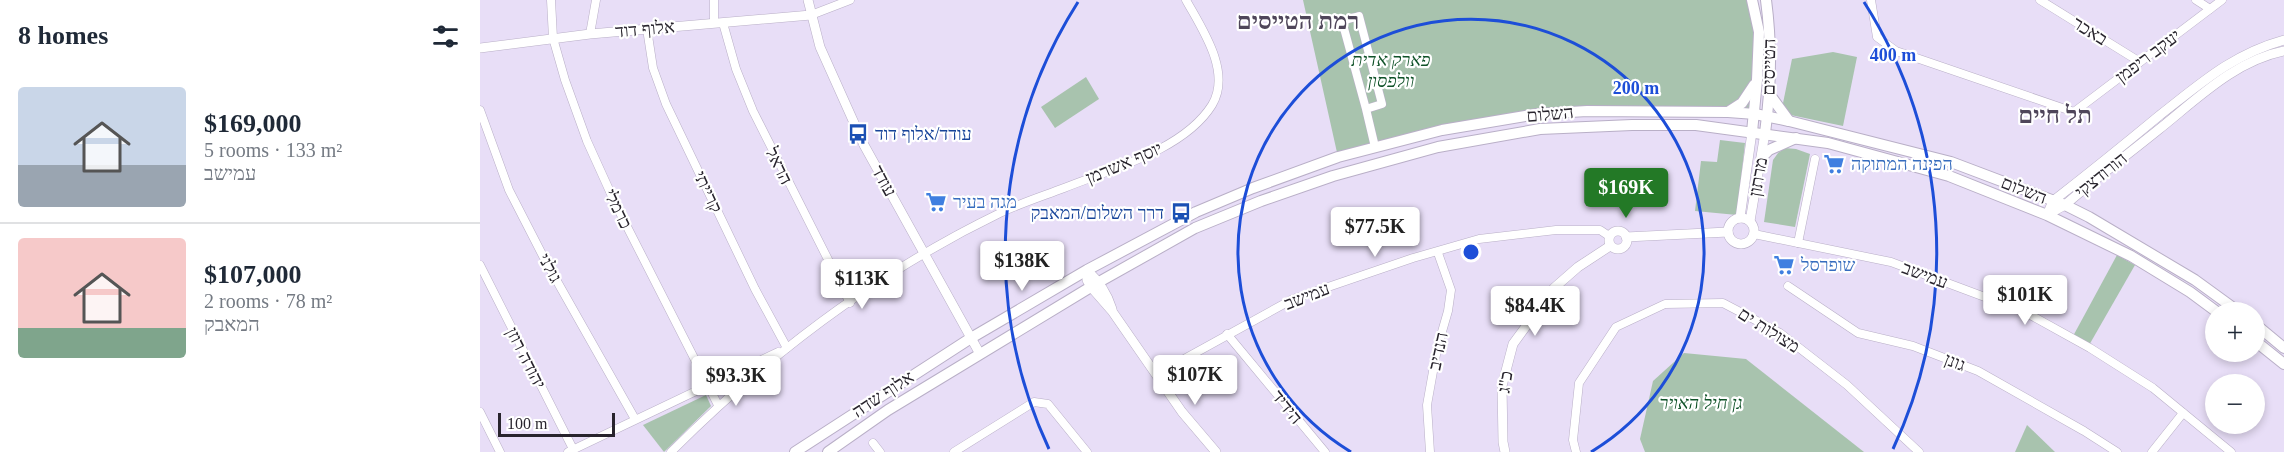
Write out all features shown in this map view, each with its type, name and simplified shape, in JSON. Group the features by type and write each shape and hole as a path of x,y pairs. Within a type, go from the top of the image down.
{"main road":[{"name":"הטייסים","path":"1752,0 1759,32 1752,132"},
{"name":"הטייסים","path":"1765,134 1770,95 1770,31 1766,0"},
{"path":"1728,112 1742,103 1757,80"},
{"path":"1770,95 1789,121"},
{"name":"השלום","path":"971,338 1087,270 1188,216 1252,188 1338,157 1442,130 1537,114 1587,111 1755,114 1951,162 2065,205 2111,228 2195,280 2225,302"},
{"name":"השלום","path":"980,354 1195,228 1250,206 1333,176 1438,147 1540,129 1588,126 1696,125 1797,138 1828,143 1949,176 2047,215 2131,256 2205,303"},
{"path":"1762,157 1774,147 1797,138"},
{"path":"2265,332 2284,348"},
{"name":"אלוף שדה","path":"795,452 971,338"},
{"path":"2265,349 2284,364"},
{"name":"אלוף שדה","path":"828,452 888,410 980,354"}],"street":[{"name":"כרמלי","path":"551,0 554,38 565,80 586,141 616,206 718,405"},
{"path":"590,34 596,0"},
{"name":"הראל","path":"714,0 719,23 735,69 753,111 850,303"},
{"name":"עודד","path":"808,0 820,47 864,145 980,354"},
{"path":"811,15 849,0"},
{"name":"יוסף אשרמן","path":"924,254 1002,213 1163,148 1188,132 1203,118 1214,102 1218,79 1214,50 1186,0"},
{"name":"יעקב ריפמן","path":"1871,0 1877,37 1896,51 2074,112 2222,0"},
{"name":"באכר","path":"2040,0 2140,62"},
{"path":"2196,0 2210,9"},
{"name":"אלוף דוד","path":"480,48 590,34 811,15"},
{"path":"1366,109 1382,104 1359,16 1342,21 1375,147"},
{"name":"קרייתי","path":"647,29 653,68 666,104 754,289 787,348"},
{"name":"הורודצקי","path":"2047,215 2053,201 2235,58 2263,45 2284,40"},
{"name":"הורודצקי","path":"2047,215 2065,205 2235,70 2270,54 2284,51"},
{"name":"גולני","path":"480,114 509,190 545,260 634,419"},
{"name":"מרתון","path":"1745,220 1752,132"},
{"name":"מרתון","path":"1745,220 1762,157 1765,134"},
{"path":"1798,243 1815,159"},
{"path":"1745,220 1754,228 1754,234 1750,240 1742,244 1733,241 1728,231 1731,222 1745,220"},
{"name":"עמישב","path":"1157,374 1293,299 1413,258 1438,253 1479,239 1556,230 1600,230 1610,241"},
{"path":"1626,237 1627,242 1623,248 1617,249 1610,241 1618,231 1626,237 1728,231"},
{"name":"עמישב","path":"1754,234 1891,262 2025,312 2090,348 2144,383 2231,452"},
{"name":"כ\"ג","path":"1505,452 1502,386 1513,344 1554,288 1610,241"},
{"name":"הנדיב","path":"1430,452 1427,405 1451,290 1438,253"},
{"path":"671,452 718,405 787,348 924,254"},
{"name":"יהודה רוזן","path":"480,266 570,451"},
{"path":"1087,270 1087,280 1095,285 1182,412 1216,452"},
{"name":"גונן","path":"1788,286 1858,333 1913,346 1978,371 2117,452"},
{"name":"מצולות ים","path":"1576,452 1573,440 1579,383 1616,327 1665,304 1723,303 1780,333 1847,385 1919,452"},
{"name":"הידיד","path":"1227,334 1325,452"},
{"path":"570,451 787,348"},
{"path":"954,452 1034,402 1047,404 1087,452"},
{"path":"480,412 500,452"},
{"path":"2152,452 2183,413"},
{"path":"873,443 880,452"}],"green space":[{"name":"פארק אדית וולפסון","path":"1303,0 1750,0 1759,32 1755,114 1537,114 1338,157"},
{"path":"1833,52 1857,57 1843,126 1781,113 1792,59"},
{"path":"1086,77 1099,99 1055,128 1041,107"},
{"path":"1720,140 1745,143 1737,215 1695,211 1701,161 1717,162"},
{"path":"1785,148 1810,154 1795,227 1764,222 1773,160"},
{"path":"2117,255 2135,265 2088,347 2072,338"},
{"name":"גן חיל האויר","path":"1684,353 1746,359 1864,452 1645,452 1640,439 1653,381"},
{"path":"706,395 711,406 664,452 643,425"},
{"path":"2027,425 2055,452 2015,452"}],"place":[{"name":"עודד/אלוף דוד","path":"858,134"},
{"name":"הפינה המתוקה","path":"1834,164"},
{"name":"מגה בעיר","path":"936,202"},
{"name":"דרך השלום/המאבק","path":"1181,213"},
{"name":"שופרסל","path":"1784,265"}],"district":[{"name":"רמת הטייסים","path":"1298,21"},
{"name":"תל חיים","path":"2055,115"}]}
